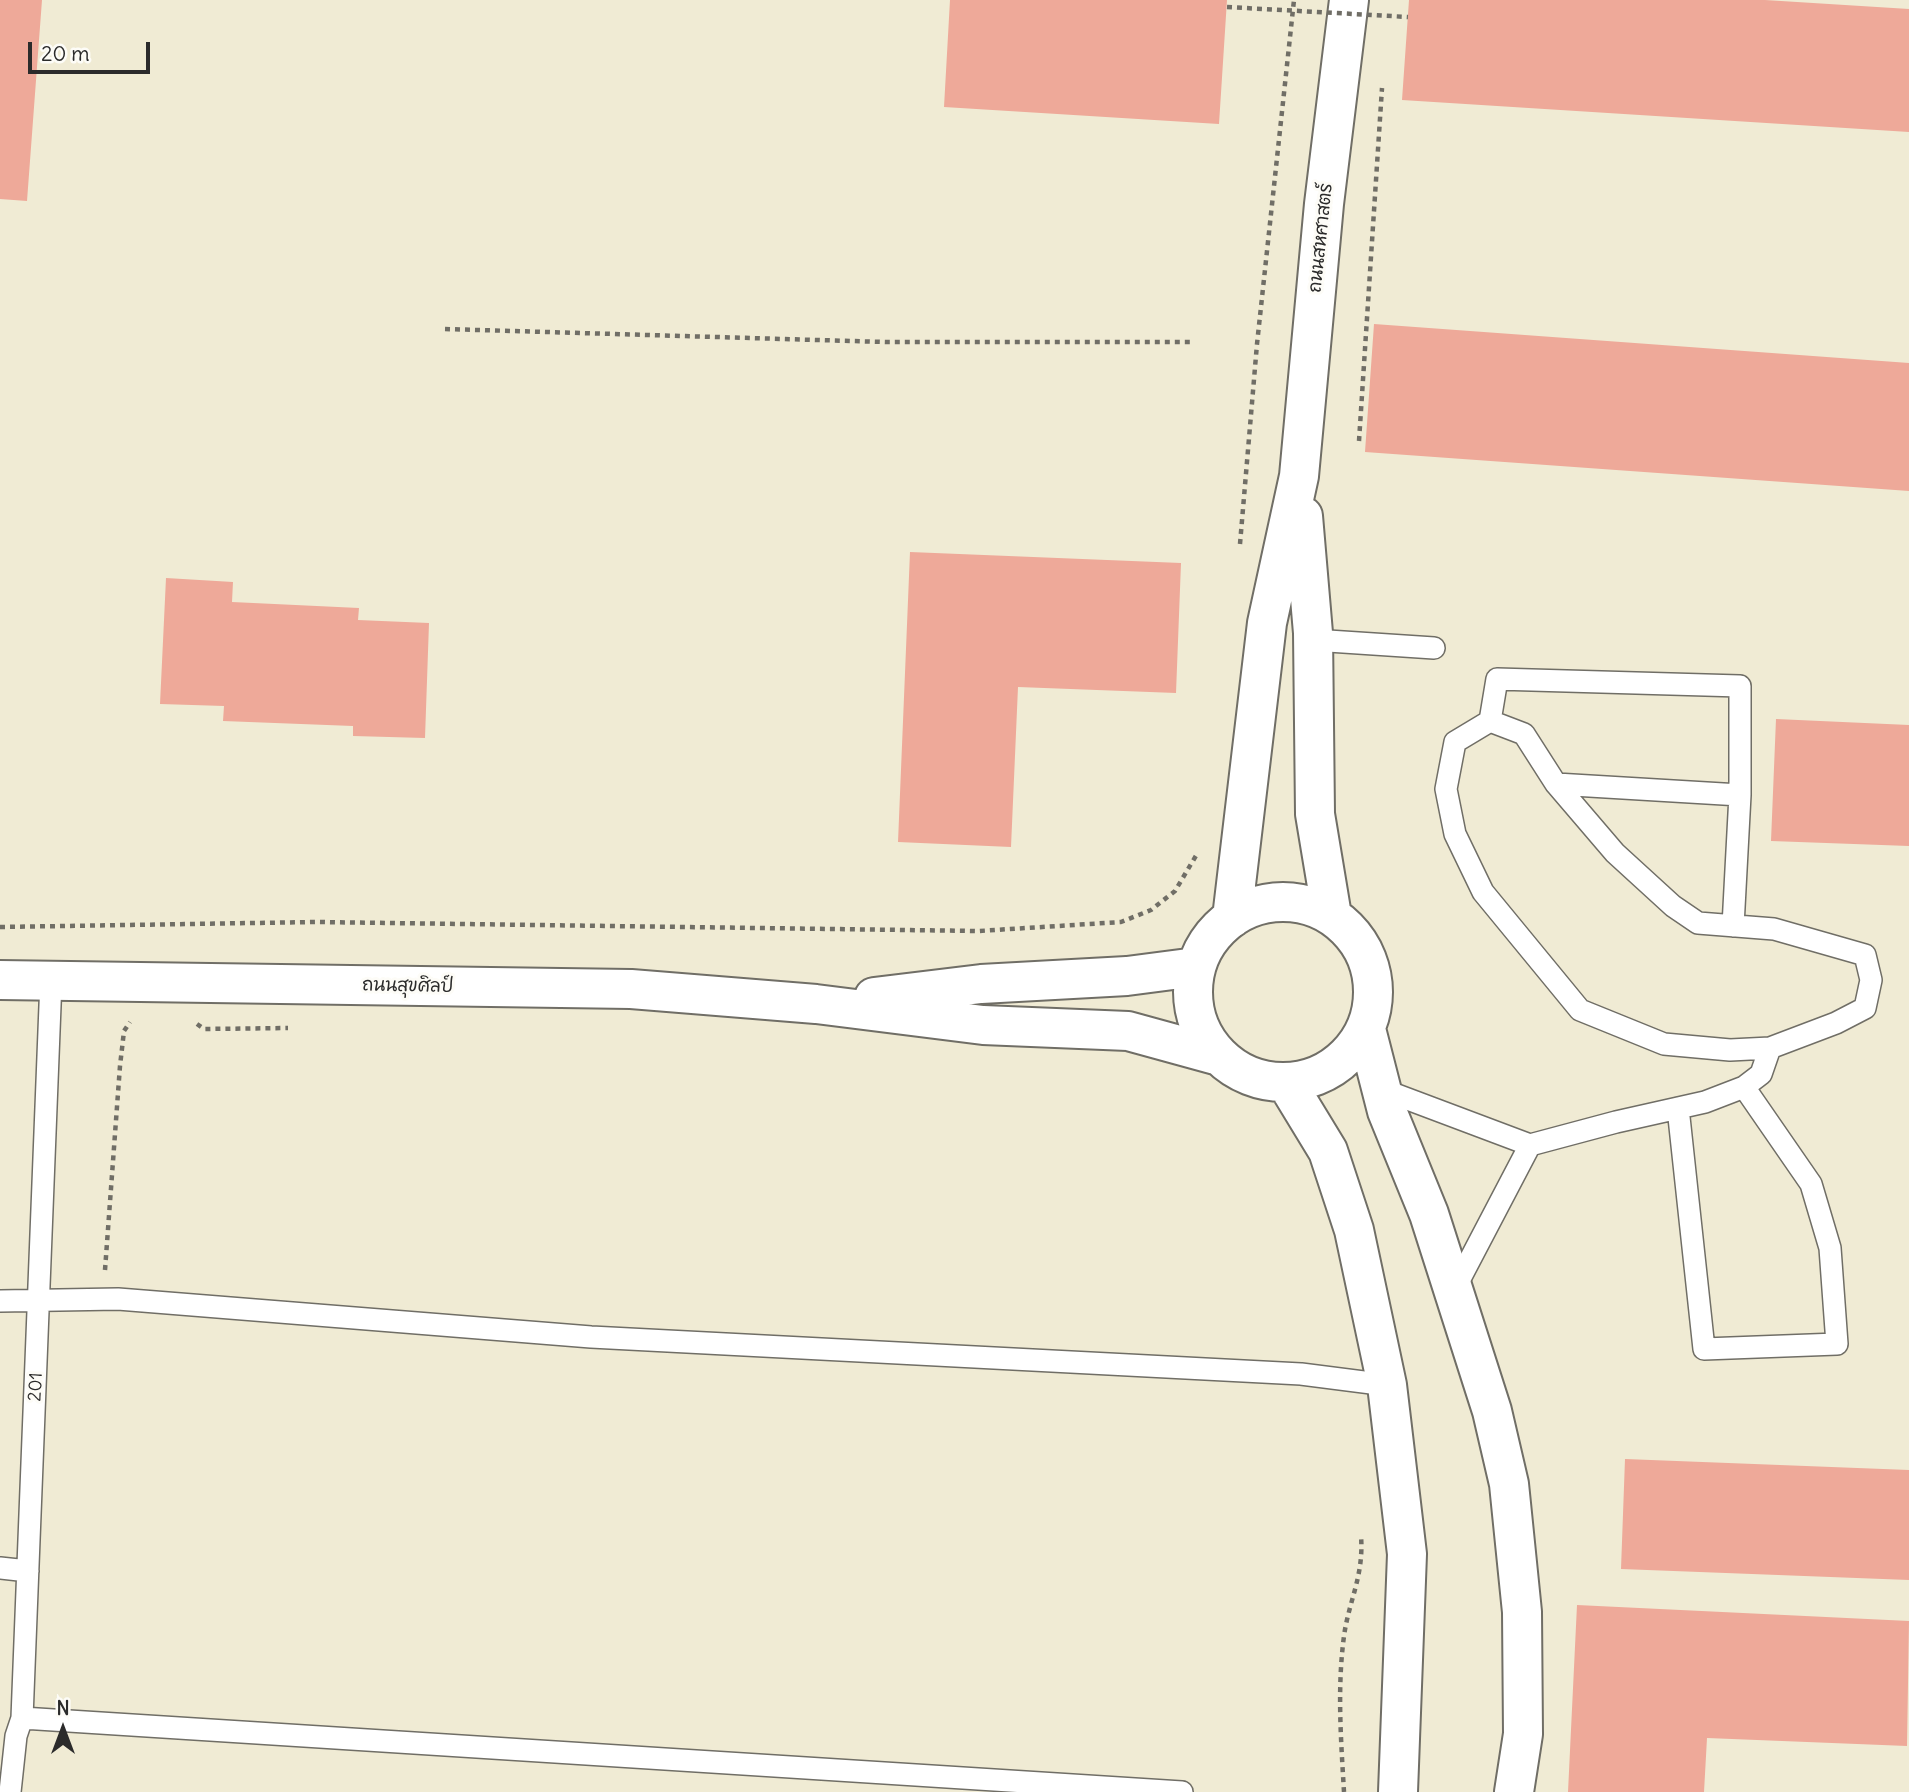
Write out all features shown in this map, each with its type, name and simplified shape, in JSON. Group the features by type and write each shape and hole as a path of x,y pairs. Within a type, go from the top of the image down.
{"street":[{"name":"ถนนสหศาสตร์","path":"1300,476 1324,204 1349,0"},
{"path":"1300,476 1313,640 1315,814 1332,916"},
{"path":"1232,918 1267,623 1300,476"},
{"path":"1281,902 1307,905 1332,916 1351,933 1365,954 1373,978 1373,1004 1366,1029 1353,1050 1334,1066 1312,1078 1286,1082 1262,1080 1238,1071 1219,1056 1204,1037 1195,1014 1192,990 1196,967 1209,939 1232,918 1255,906 1281,902"},
{"path":"816,1003 981,984 1126,976 1196,967"},
{"name":"ถนนสุขศิลป์","path":"0,980 631,989 816,1003"},
{"path":"816,1003 982,1025 1128,1031 1219,1056"},
{"path":"1366,1029 1387,1111 1429,1214 1492,1411 1509,1484 1522,1612 1523,1734 1514,1792"},
{"path":"1286,1082 1328,1151 1354,1230 1387,1385 1407,1554 1398,1792"}],"lane":[{"path":"1313,640 1434,648"},
{"path":"1490,721 1524,734 1556,784 1615,853 1673,906 1698,923 1733,926 1774,929 1865,955 1871,980 1865,1008 1836,1023 1770,1048 1730,1050 1664,1044 1580,1010 1483,892 1455,834 1446,789 1455,743 1490,721 1497,679 1740,686 1740,795 1733,926"},
{"path":"1556,784 1740,795"},
{"name":"201","path":"10,1792 28,1571 51,980"},
{"path":"1381,1089 1530,1145 1705,1102 1744,1087 1761,1074 1770,1048"},
{"path":"1678,1108 1704,1349 1837,1344 1830,1248 1811,1184 1744,1087"},
{"path":"1453,1293 1530,1145"},
{"path":"0,1301 103,1299 591,1337 1301,1374 1387,1385"},
{"path":"0,1568 28,1571"},
{"path":"13,1730 1182,1792"}],"path":[{"path":"1240,545 1257,344 1294,0"},
{"path":"1227,7 1408,17"},
{"path":"1386,27 1387,14"},
{"path":"1359,440 1382,83"},
{"path":"445,329 884,342 1191,342"},
{"path":"0,927 316,922 979,931 1121,922 1151,910 1175,891 1195,858 1199,846"},
{"path":"103,1299 124,1031 135,1014"},
{"path":"195,1022 204,1029 291,1028"},
{"path":"1344,1792 1340,1710 1344,1635 1363,1560 1361,1534"}],"building":[{"path":"0,0 42,0 27,201 0,199"},
{"path":"950,0 1227,0 1219,124 944,107"},
{"path":"1409,0 1765,0 1909,9 1909,132 1402,100"},
{"path":"1374,324 1909,363 1909,491 1365,452"},
{"path":"910,552 1181,563 1176,693 1018,687 1011,847 898,842"},
{"path":"166,578 233,582 232,602 359,608 358,620 429,623 425,738 353,736 353,726 223,721 224,706 160,704"},
{"path":"1776,719 1909,725 1909,846 1771,841"},
{"path":"1625,1459 1909,1470 1909,1580 1621,1569"},
{"path":"1577,1605 1909,1621 1907,1746 1707,1738 1704,1792 1568,1792"}]}
